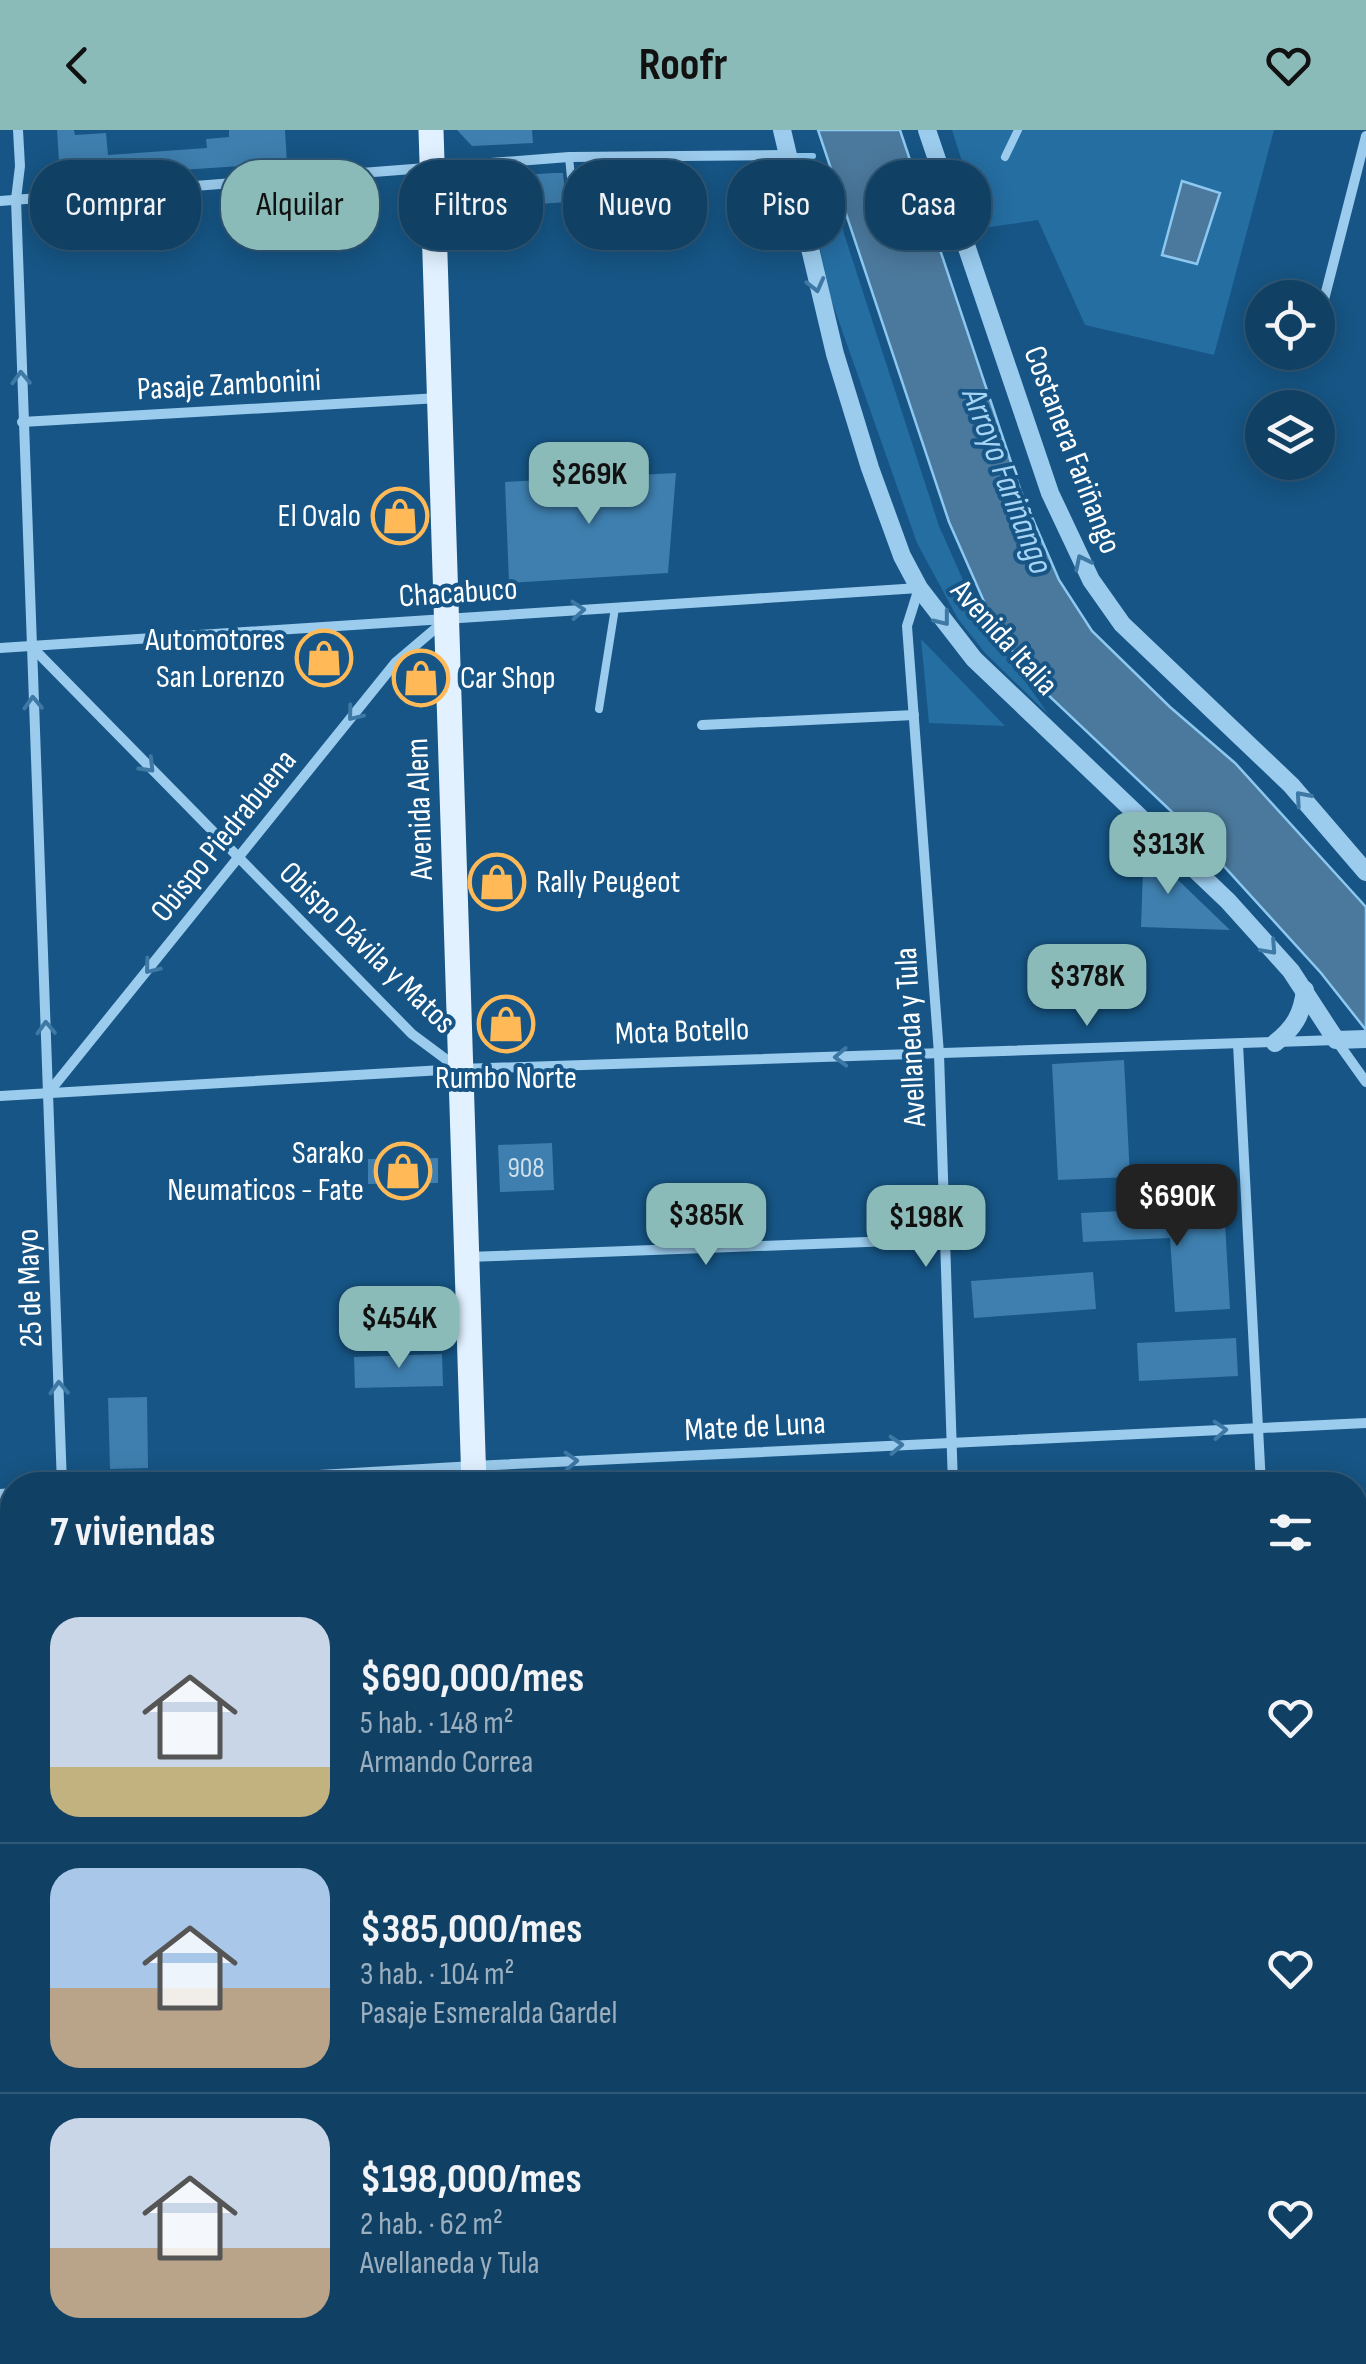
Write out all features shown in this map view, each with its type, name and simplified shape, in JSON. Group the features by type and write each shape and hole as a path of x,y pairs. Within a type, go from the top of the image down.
{"main road":[{"name":"Avenida Alem","path":"431,130 433,160"},
{"name":"Avenida Alem","path":"436,250 474,1472"}],"street":[{"name":"25 de Mayo","path":"18,130 22,422 62,1472"},
{"name":"Avenida Italia","path":"782,130 817,288 846,392 902,556 919,588 974,659 1228,901 1305,990 1366,1082"},
{"name":"Costanera Fariñango","path":"928,130 1050,493 1091,580 1122,624 1291,785 1366,872"},
{"path":"1329,280 1366,136"},
{"path":"518,160 787,156"},
{"path":"0,200 399,168"},
{"name":"Pasaje Zambonini","path":"22,422 440,398"},
{"name":"Chacabuco","path":"0,648 919,588"},
{"name":"Avellaneda y Tula","path":"919,588 907,626 938,1054 952,1472"},
{"name":"Obispo Piedrabuena","path":"48,1093 396,662 446,619"},
{"name":"Obispo Dávila y Matos","path":"31,646 412,1034 460,1070"},
{"path":"702,725 914,715"},
{"path":"1275,1043 1289,1032 1302,1012 1305,990"},
{"name":"Mota Botello","path":"0,1096 460,1070 1364,1039"},
{"path":"1238,1044 1260,1472"},
{"path":"467,1256 945,1239"},
{"name":"Mate de Luna","path":"517,1472 951,1442 1366,1423"}],"lane":[{"path":"1005,157 1018,130"},
{"path":"569,157 574,208 622,205 626,156"},
{"path":"599,709 615,608"}],"shaded area":[{"path":"952,130 1274,130 1214,355 1085,325 1038,220 991,227 991,160 961,160"},
{"path":"845,237 939,526 979,616 1049,715 986,654 958,619 917,543 831,299 820,250 845,250"},
{"path":"921,639 1005,726 929,723"}],"water":[{"name":"Arroyo Fariñango","path":"818,130 900,130 910,160 865,160 865,250 940,250 1020,489 1059,580 1092,631 1235,763 1366,907 1366,1030 1321,973 1190,829 1028,676 989,613 949,522 845,211 845,160 828,160"},
{"path":"1182,181 1220,193 1197,264 1162,255"}],"building":[{"path":"57,130 74,130 75,135 106,133 108,155 207,148 206,139 229,137 229,130 285,130 287,160 221,160 221,167 201,169 201,160 59,160"},
{"path":"457,130 532,130 533,143 472,146"},
{"path":"563,173 563,202 543,204 543,174"},
{"path":"676,473 668,573 509,583 505,482"},
{"path":"1136,839 1230,930 1141,927 1143,869 1122,866"},
{"path":"1124,1060 1130,1177 1058,1180 1052,1064"},
{"path":"552,1143 554,1190 500,1192 498,1145"},
{"name":"Sarako Neumaticos - Fate","path":"438,1158 438,1183 368,1184 368,1159"},
{"path":"1224,1206 1230,1309 1175,1312 1170,1238 1083,1242 1081,1213"},
{"path":"1093,1272 1096,1309 974,1318 971,1281"},
{"path":"1236,1338 1238,1376 1139,1381 1137,1343"},
{"path":"442,1354 443,1386 355,1388 354,1357"},
{"path":"147,1397 148,1468 110,1469 108,1398"}],"waterway":[{"path":"793,156 813,156"}],"place":[{"name":"El Ovalo","path":"400,516"},
{"name":"Automotores San Lorenzo","path":"324,658"},
{"name":"Car Shop","path":"421,678"},
{"name":"Rally Peugeot","path":"497,882"},
{"name":"Rumbo Norte","path":"506,1024"},
{"name":"Sarako Neumaticos - Fate","path":"403,1171"}]}
